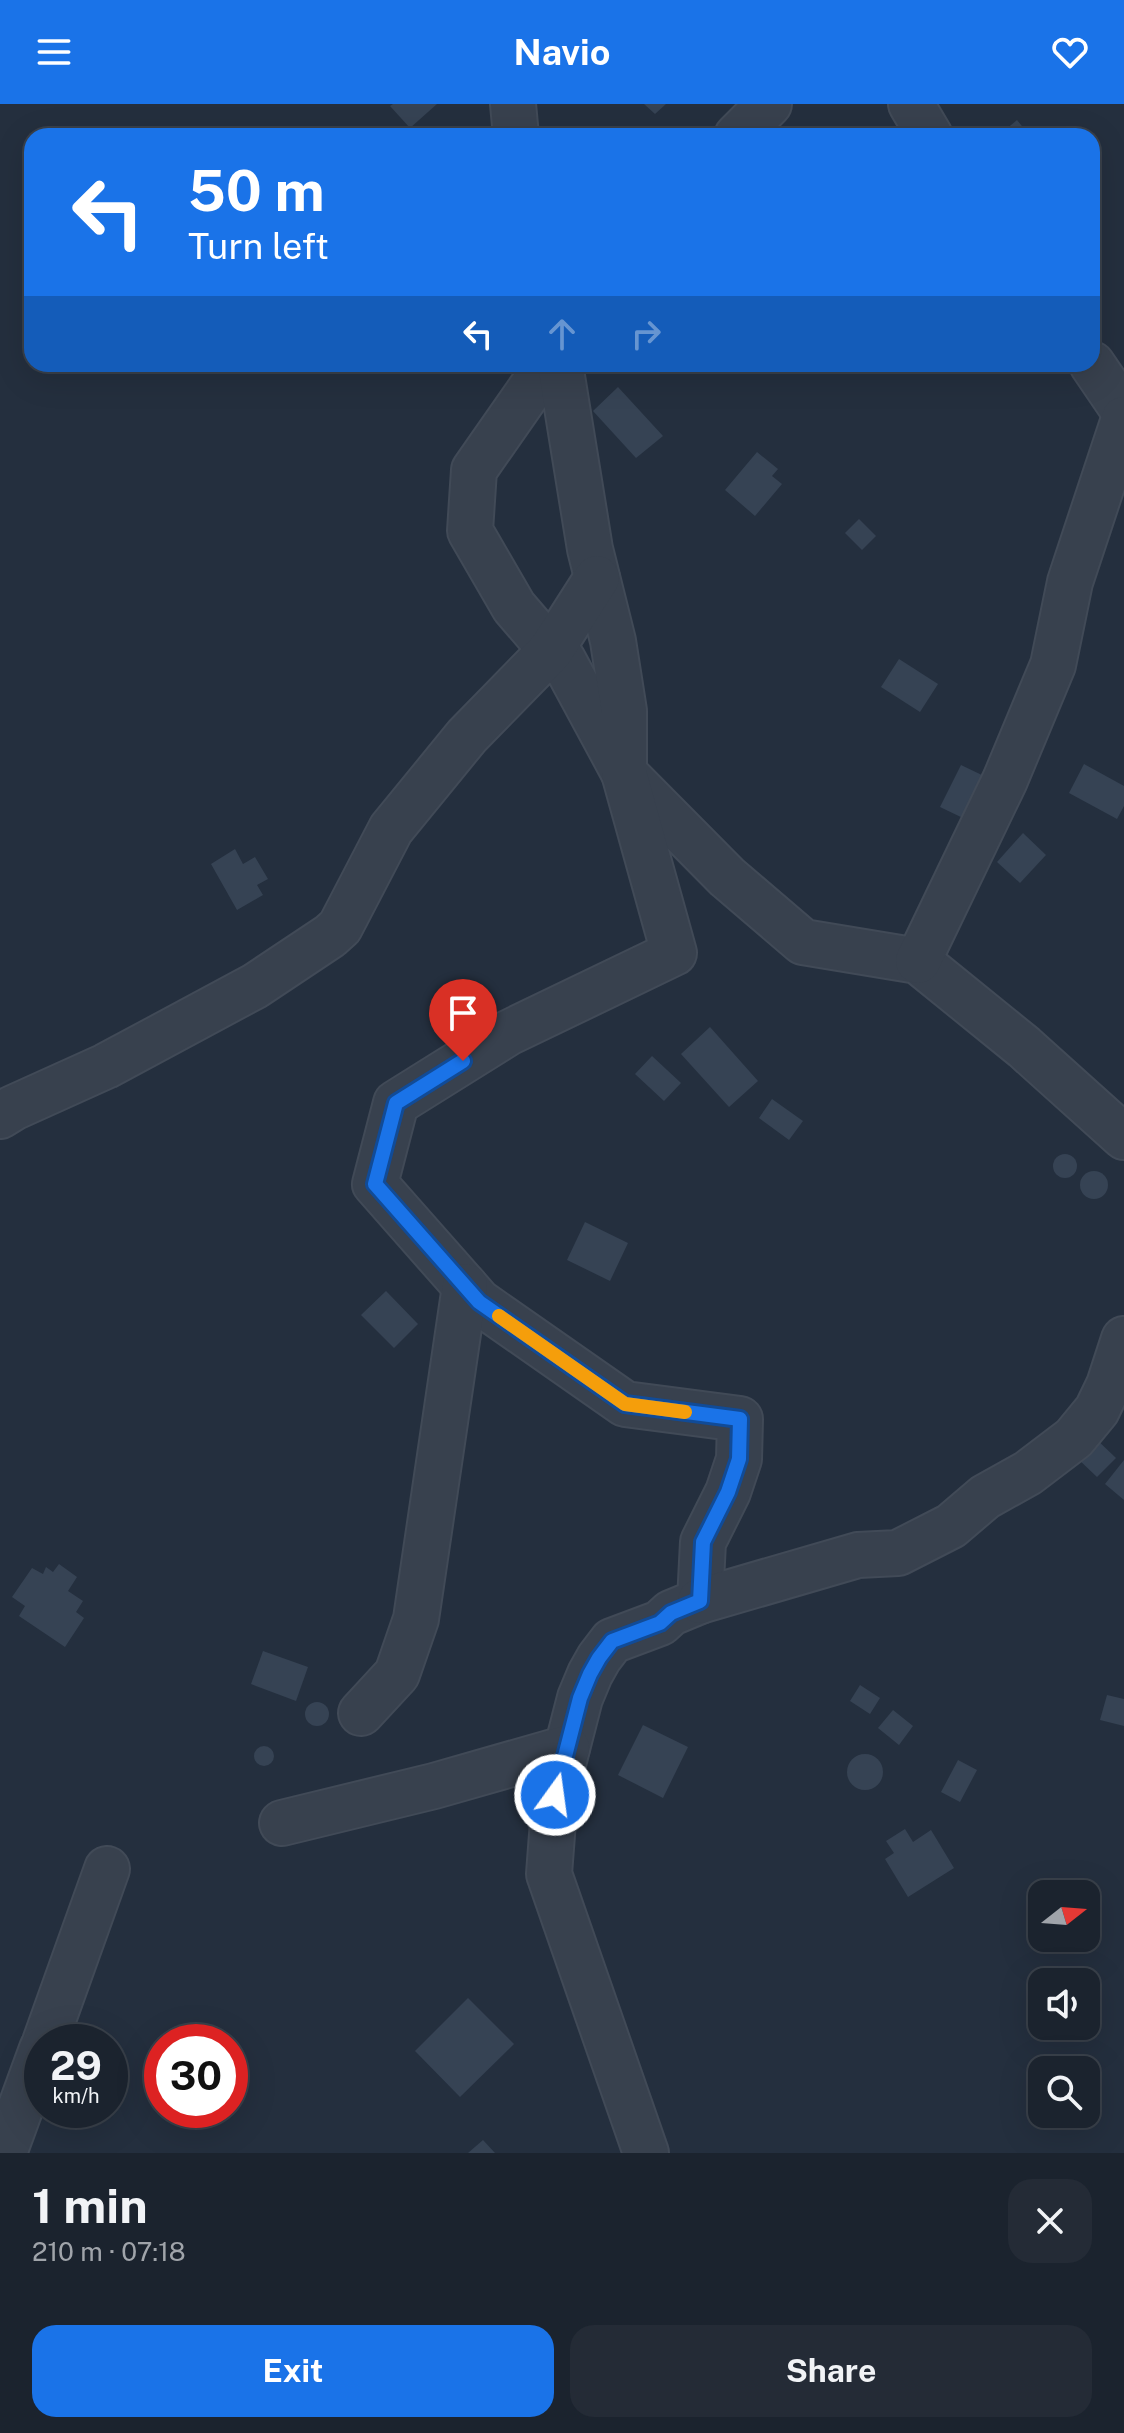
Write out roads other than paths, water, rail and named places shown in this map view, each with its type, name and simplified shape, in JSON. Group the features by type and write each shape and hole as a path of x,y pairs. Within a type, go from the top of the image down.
{"street":[{"path":"513,104 515,128"},
{"path":"745,128 769,104"},
{"path":"911,104 925,128"},
{"path":"542,372 474,470 470,531 514,607 563,660 624,773 674,953 508,1033 396,1103 375,1184 479,1302 625,1404 740,1419 739,1459 728,1492 703,1542 700,1601"},
{"path":"561,372 591,574 613,641 624,711 624,773 727,877 803,942 918,961 1024,1047 1124,1137"},
{"path":"1097,372 1124,411"},
{"path":"918,961 1005,780 1053,665 1070,582 1124,419"},
{"path":"0,1116 106,1066 255,986 340,927 391,829 467,736 551,650 591,574"},
{"path":"361,1713 397,1674 416,1619 465,1286"},
{"path":"646,2153 549,1874 555,1795 580,1698 590,1674 612,1641 660,1623 671,1613 700,1601 858,1555 898,1553 951,1526 985,1497 1028,1473 1074,1438 1097,1410 1124,1339"},
{"path":"282,1823 434,1786 567,1748"},
{"path":"51,2024 107,1869"},
{"path":"4,2153 24,2098"}]}
